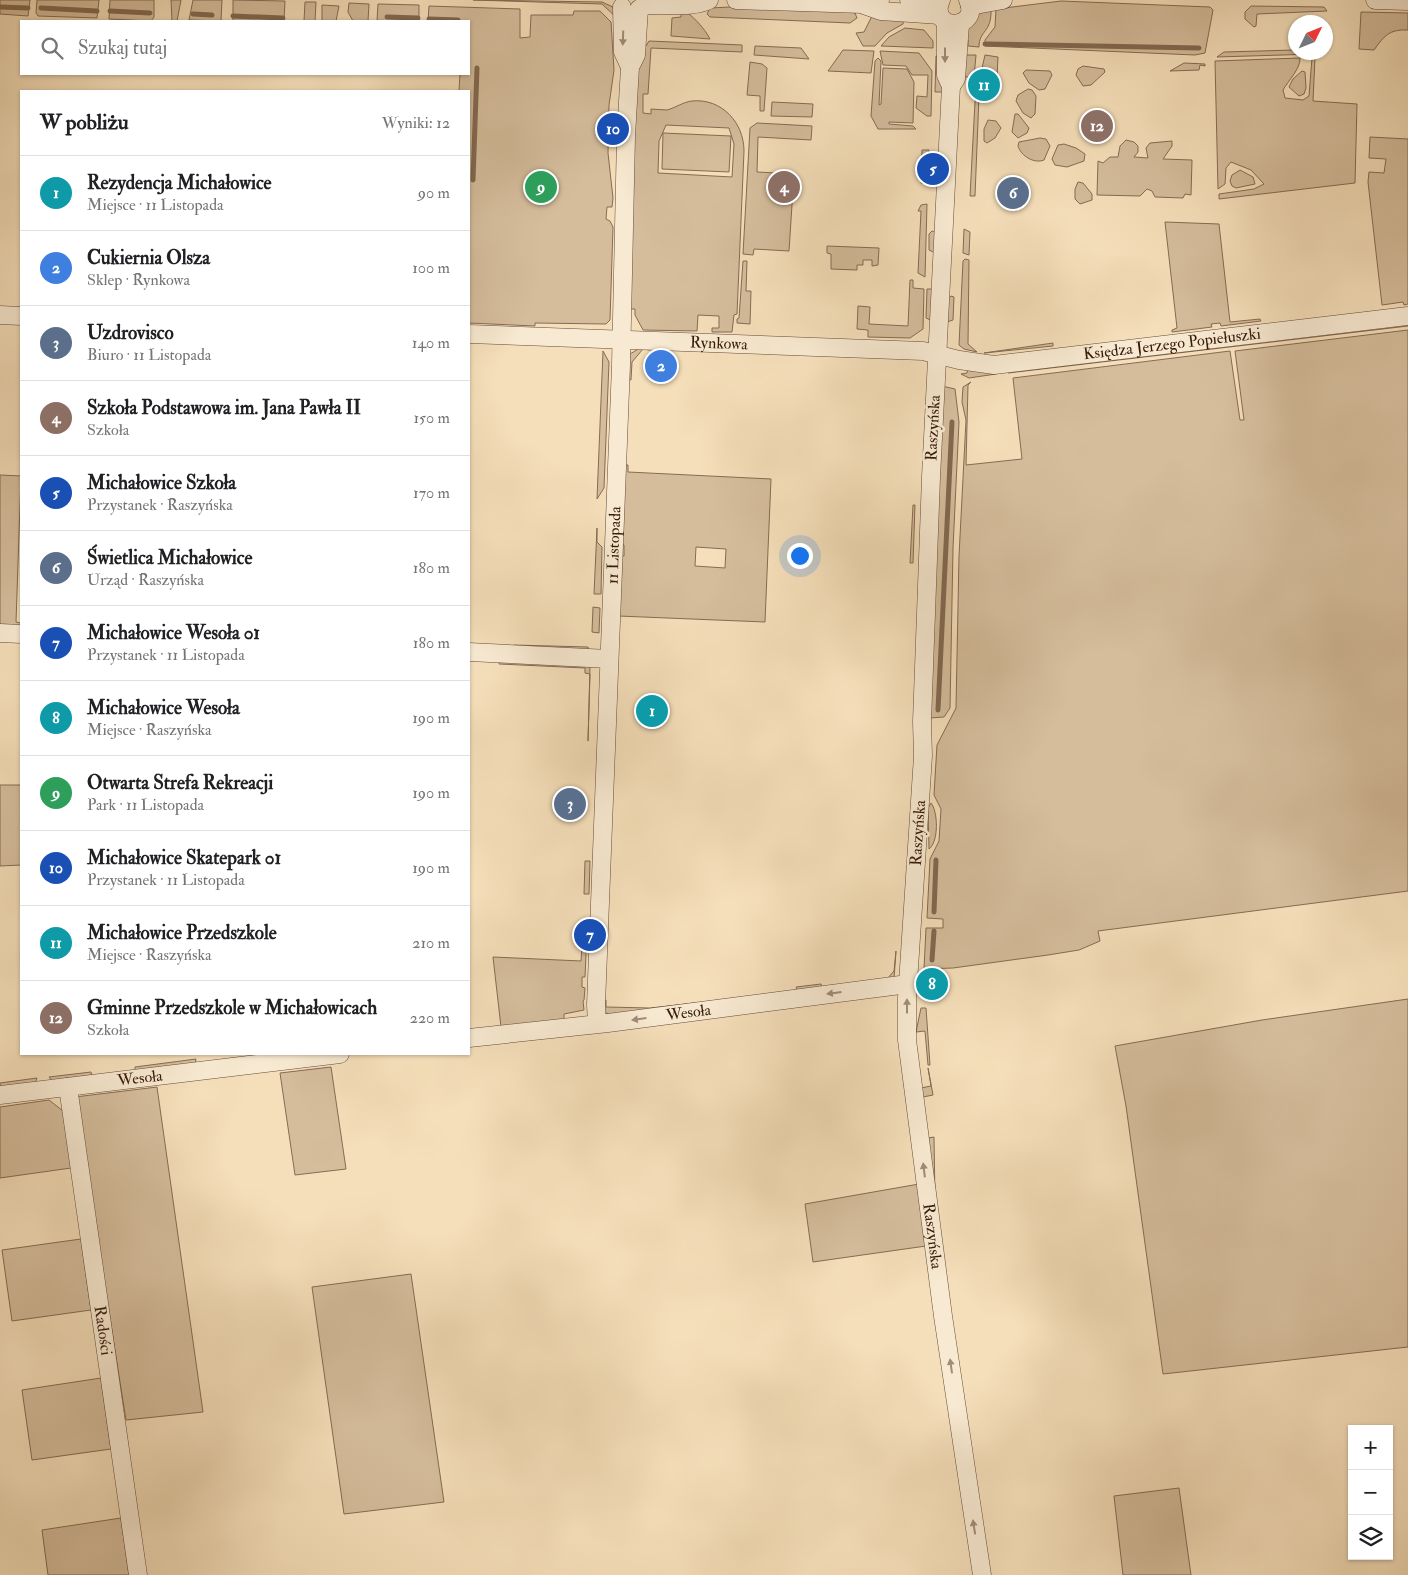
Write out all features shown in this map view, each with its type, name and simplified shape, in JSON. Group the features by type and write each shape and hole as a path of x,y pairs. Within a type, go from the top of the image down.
{"street":[{"path":"619,4 630,11 643,5 700,4 709,0"},
{"path":"736,0 871,2 881,11 945,12"},
{"path":"909,0 967,19 969,3 1003,0"},
{"path":"1375,0 1408,1"},
{"name":"11 Listopada","path":"619,4 622,52 630,68"},
{"name":"11 Listopada","path":"597,1023 608,659 622,340 630,68 636,55 643,5"},
{"name":"Raszyńska","path":"945,12 956,79 951,86 937,354 922,700 923,756 908,984 908,1051 943,1316 982,1575"},
{"path":"0,315 20,316"},
{"name":"Księdza Jerzego Popiełuszki","path":"937,354 973,363 994,365 1408,316"},
{"name":"Rynkowa","path":"470,334 923,351 937,354"},
{"path":"0,633 20,634"},
{"path":"470,652 608,659"},
{"name":"Wesoła","path":"470,1038 908,984"},
{"name":"Wesoła","path":"0,1095 332,1055"},
{"name":"Radości","path":"68,1087 138,1575"}],"shaded area":[{"path":"0,0 30,0 28,16 0,14"},
{"path":"37,0 99,0 97,18 38,16 36,13"},
{"path":"110,0 154,0 154,17 152,20 109,19"},
{"path":"171,0 181,0 177,20 172,20"},
{"path":"193,0 222,0 221,20 189,20"},
{"path":"233,0 285,1 284,20 233,20"},
{"path":"473,0 602,2 613,7 619,20 602,4"},
{"path":"1061,1 1210,7 1213,10 1205,53 1195,55 985,46 985,40 995,27 996,9"},
{"path":"305,2 316,2 315,20 304,20"},
{"path":"349,3 369,4 368,20 352,20 348,12"},
{"path":"378,4 419,5 419,20 377,20"},
{"path":"322,5 339,6 336,20 322,20"},
{"path":"429,6 520,9 520,38 530,37 531,15 573,15 574,11 600,11 611,22 614,70 609,105 608,153 613,198 612,207 607,207 606,219 610,221 613,227 610,320 606,324 535,323 535,326 470,323 470,90 459,90 460,75 470,75 470,20 428,20"},
{"path":"1251,6 1324,7 1327,11 1257,14 1256,26 1254,27 1245,19 1245,12"},
{"path":"710,8 846,11 855,13 857,18 850,23 710,17 707,14"},
{"path":"681,9 697,22 710,39 671,36 672,18 681,17"},
{"path":"991,9 990,23 981,37 979,47 968,46 968,40 963,39 963,36 977,13"},
{"path":"1361,12 1408,13 1408,30 1388,34 1374,50 1359,49"},
{"path":"872,16 904,16 903,24 887,33 875,46 863,46 856,33 864,32"},
{"path":"905,28 924,30 933,41 933,48 881,46 889,37"},
{"path":"649,41 742,45 742,52 651,48 648,94 643,94 643,113 651,114 651,109 667,110 692,101 703,101 722,108 729,114 740,131 744,151 737,314 734,315 732,332 712,332 712,328 719,328 719,316 698,315 697,331 643,330 635,315 635,309 628,309 635,89 640,47 646,46","holes":["666,125 729,128 734,144 732,177 658,173 659,141"]},
{"path":"755,46 801,48 809,59 754,55"},
{"path":"843,50 874,51 871,73 828,71"},
{"path":"1288,50 1288,55 1217,57 1224,52"},
{"path":"880,51 919,53 932,71 931,116 927,116 916,108 917,96 927,97 928,75 912,75 906,66 883,65"},
{"path":"963,55 976,55 974,77 962,77"},
{"path":"985,55 998,57 996,96 979,96 975,196 970,196 975,102 978,90 981,93 987,93 987,78 980,77"},
{"path":"936,56 941,56 943,92 935,92"},
{"path":"878,58 881,61 879,105 881,104 883,68 907,69 914,82 913,123 889,122 889,124 913,126 916,129 878,129 871,116 875,61"},
{"path":"1288,58 1288,60 1300,60 1283,90 1285,98 1303,100 1309,96 1312,60 1315,60 1313,101 1357,104 1355,183 1219,199 1219,194 1254,189 1264,184 1251,170 1231,162 1226,168 1225,184 1218,189 1215,61"},
{"path":"750,62 762,64 767,68 764,111 760,111 760,96 747,95"},
{"path":"1184,63 1205,64 1205,66 1200,65 1199,70 1170,71"},
{"path":"1083,66 1104,69 1105,72 1091,85 1083,86 1076,75 1078,69"},
{"path":"1026,70 1050,71 1052,75 1045,89 1039,90 1029,83 1023,73"},
{"path":"1302,71 1305,72 1306,88 1304,94 1299,96 1289,87 1293,79"},
{"path":"1028,89 1032,90 1036,96 1035,114 1031,118 1023,113 1016,101 1018,95"},
{"path":"772,102 813,104 812,117 771,116"},
{"path":"1015,114 1018,114 1029,128 1027,133 1018,138 1012,132"},
{"path":"988,120 996,121 1001,128 995,138 987,143 984,141 984,129"},
{"path":"757,123 812,126 811,140 758,137 757,172 794,174 789,251 754,249 753,255 743,254 750,128"},
{"path":"663,133 731,136 729,172 662,169"},
{"path":"1370,137 1408,139 1408,304 1404,305 1403,302 1382,305 1368,182 1369,172 1384,173 1386,159 1369,158"},
{"path":"1040,138 1046,139 1050,146 1044,160 1032,160 1022,153 1018,146 1019,142"},
{"path":"1126,140 1134,142 1138,146 1138,152 1134,157 1148,158 1146,148 1150,143 1172,141 1172,146 1163,159 1192,160 1191,195 1185,194 1183,198 1155,197 1152,191 1147,189 1140,196 1097,195 1098,161 1103,163 1110,157 1118,157 1120,146"},
{"path":"1064,144 1076,148 1085,154 1084,161 1067,167 1055,165 1052,159 1058,145"},
{"path":"922,150 929,150 928,184 921,183"},
{"path":"1240,170 1253,177 1255,184 1236,188 1232,186 1230,181 1232,175"},
{"path":"1078,182 1083,183 1092,194 1092,200 1080,204 1075,199 1075,189"},
{"path":"927,204 925,277 918,273 921,211 918,211 921,205"},
{"path":"1165,222 1219,224 1230,322 1260,319 1261,321 1221,326 1220,323 1211,324 1212,327 1172,332 1172,330 1177,328"},
{"path":"964,229 970,232 969,255 963,253"},
{"path":"932,231 936,232 935,253 929,250 929,234"},
{"path":"827,246 879,248 878,265 872,266 872,260 863,260 863,265 857,265 857,270 831,269 831,254 827,253"},
{"path":"965,259 969,260 968,344 977,352 964,349 959,345 963,261"},
{"path":"743,261 747,261 746,291 751,291 750,324 737,323 739,318"},
{"path":"910,280 913,280 913,288 924,289 923,329 910,338 868,337 868,330 857,329 858,306 870,307 869,324 908,326"},
{"path":"927,289 932,289 933,321 926,318"},
{"path":"951,296 954,297 953,320 947,322 948,299"},
{"path":"1408,322 1408,326 1008,373 1012,370"},
{"path":"1408,330 1408,891 1098,931 1100,941 1079,950 953,968 924,969 926,928 943,928 943,919 927,918 930,859 939,841 941,809 934,795 937,745 956,708 959,556 966,420 962,402 963,387 971,382 968,385 966,465 1022,459 1013,378 1230,351 1240,420 1244,420 1235,351"},
{"path":"1053,343 1053,346 984,353"},
{"path":"650,347 650,350 643,349 632,362 631,380 627,379 630,354 640,348"},
{"path":"603,351 609,362 604,488 597,499"},
{"path":"968,369 992,371 996,374 969,378 961,374 967,373"},
{"path":"942,386 955,389 959,422 953,548 950,708 944,717 929,718"},
{"path":"624,465 628,465 628,472 771,479 765,622 618,616 621,556 624,556 624,545 621,544","holes":["696,547 726,549 725,568 695,566"]},
{"path":"0,475 20,476 16,622 20,623 20,628 0,627"},
{"path":"913,505 915,505 913,563 910,563"},
{"path":"597,528 597,542 602,547 601,594 594,594"},
{"path":"593,607 600,608 599,633 592,632"},
{"path":"514,645 588,647 589,652 515,649"},
{"path":"499,661 590,666 590,674 585,673 585,668 499,664"},
{"path":"0,785 20,785 20,865 0,866"},
{"path":"931,803 936,819 936,833 935,840 929,849 928,808"},
{"path":"585,861 590,861 589,894 584,894"},
{"path":"583,931 587,931 585,977 582,977 582,987 585,988 584,1010 564,1014 564,1020 501,1027 493,957 581,961"},
{"path":"896,951 894,979 798,992 796,987 821,984 822,988 887,979 894,971"},
{"path":"1408,999 1408,1347 1163,1374 1126,1106 1115,1046 1262,1020"},
{"path":"604,1000 606,1000 606,1007 650,1008 722,1000 610,1015 605,1012"},
{"path":"921,1008 926,1008 930,1065 928,1065 925,1031 916,1032"},
{"path":"196,1059 195,1065 138,1072 135,1069 135,1067"},
{"path":"331,1067 346,1169 295,1175 280,1073"},
{"path":"928,1068 933,1095 923,1097 921,1088 931,1086"},
{"path":"91,1072 92,1077 53,1082 49,1077"},
{"path":"37,1078 35,1084 0,1088 0,1083"},
{"path":"157,1087 203,1412 126,1420 75,1097"},
{"path":"49,1100 63,1111 71,1168 0,1178 0,1107"},
{"path":"934,1137 935,1200 928,1138"},
{"path":"919,1184 926,1246 813,1262 805,1204"},
{"path":"81,1239 91,1310 12,1321 2,1250"},
{"path":"411,1274 444,1502 344,1514 312,1287"},
{"path":"101,1378 111,1449 32,1460 22,1390"},
{"path":"1179,1488 1191,1575 1123,1575 1114,1496"},
{"path":"121,1518 129,1575 48,1575 42,1530"}],"waterway":[{"path":"0,7 28,8"},
{"path":"41,8 97,11"},
{"path":"110,11 150,13"},
{"path":"193,14 212,15"},
{"path":"233,16 283,18"},
{"path":"387,17 418,18"},
{"path":"429,19 458,20"},
{"path":"985,44 1199,48"},
{"path":"473,180 477,68"},
{"path":"938,710 952,422"},
{"path":"934,912 936,860"},
{"path":"932,960 934,931"}],"place":[{"name":"Michałowice Przedszkole","path":"984,85"},
{"name":"Gminne Przedszkole w Michałowicach","path":"1097,126"},
{"name":"Michałowice Skatepark 01","path":"613,129"},
{"name":"Michałowice Szkoła","path":"933,169"},
{"name":"Otwarta Strefa Rekreacji","path":"541,187"},
{"name":"Szkoła Podstawowa im. Jana Pawła II","path":"784,187"},
{"name":"Świetlica Michałowice","path":"1013,193"},
{"name":"Cukiernia Olsza","path":"661,366"},
{"name":"Rezydencja Michałowice","path":"652,711"},
{"name":"Uzdrovisco","path":"570,804"},
{"name":"Michałowice Wesoła 01","path":"590,935"},
{"name":"Michałowice Wesoła","path":"932,984"}]}
